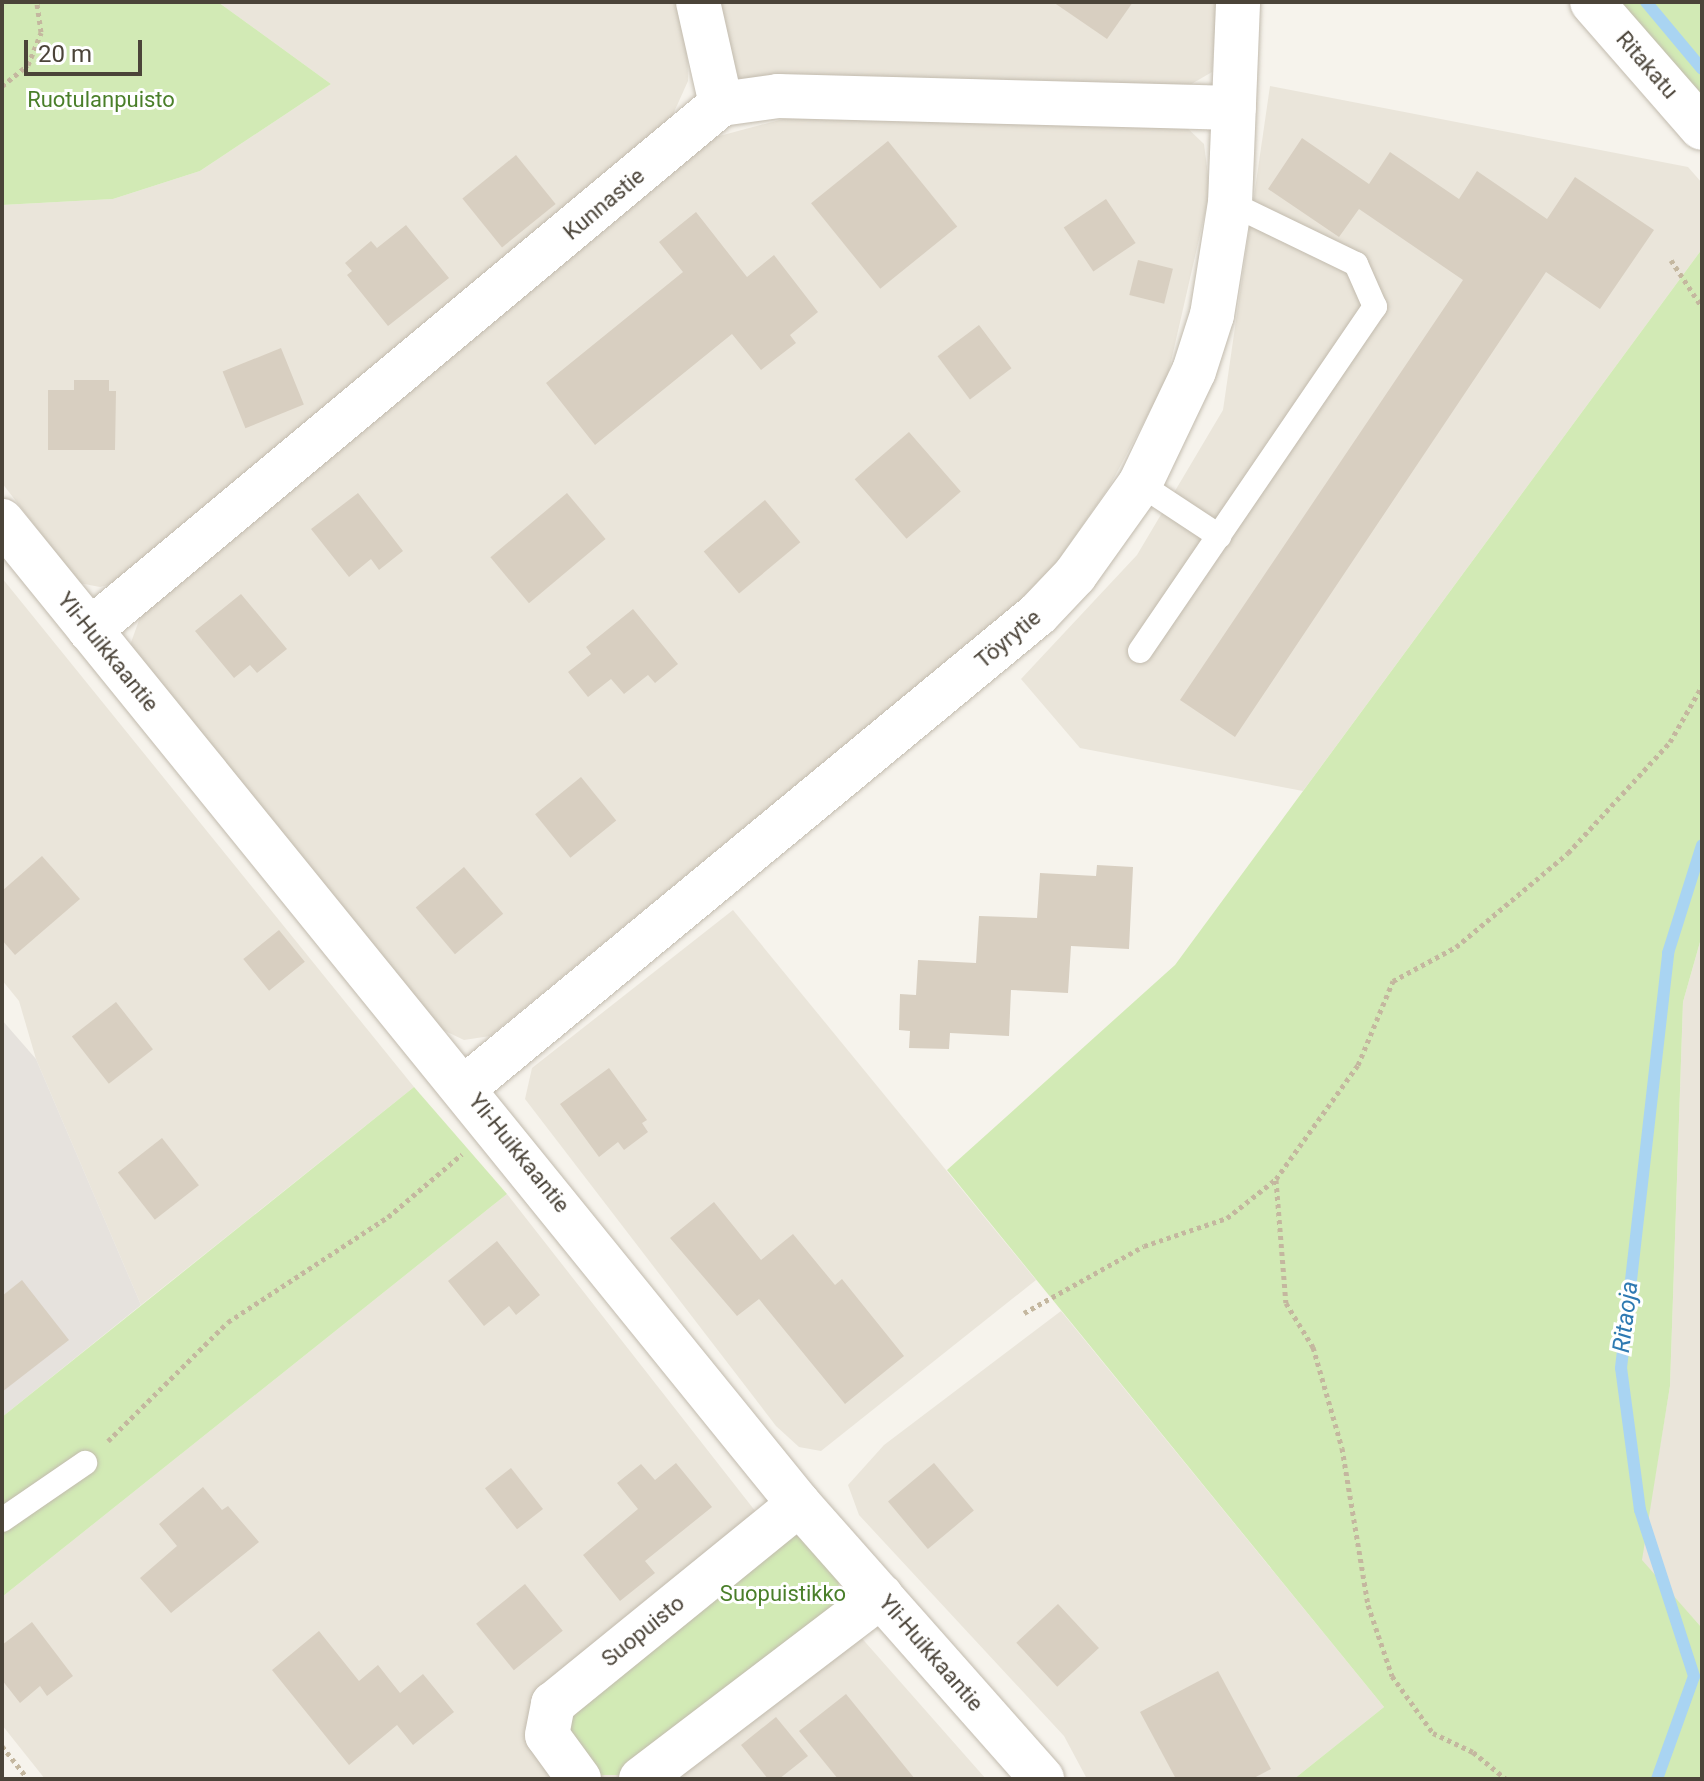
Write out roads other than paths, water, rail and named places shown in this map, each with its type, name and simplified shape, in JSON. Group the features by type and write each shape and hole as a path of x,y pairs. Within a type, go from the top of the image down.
{"street":[{"path":"698,2 721,104 778,96 1234,108"},
{"name":"Töyrytie","path":"465,1087 1038,614 1075,575 1140,484 1194,371 1212,315 1230,203 1238,2"},
{"name":"Ritakatu","path":"1592,2 1702,128"},
{"name":"Kunnastie","path":"90,630 721,104"},
{"name":"Yli-Huikkaantie","path":"2,521 496,1124 799,1504 1042,1779"},
{"name":"Suopuisto","path":"579,1779 547,1735 553,1704 799,1504"},
{"path":"641,1779 881,1596"}],"lane":[{"path":"1140,651 1375,307 1356,264 1230,203"},
{"path":"1140,484 1219,536"},
{"path":"2,1520 85,1463"}],"waterway":[{"path":"1646,2 1702,69"},
{"name":"Ritaoja","path":"1657,1779 1694,1676 1640,1510 1621,1368 1668,953 1702,845"}],"park label":[{"name":"Ruotulanpuisto","path":"101,100"},
{"name":"Suopuistikko","path":"783,1594"}]}
